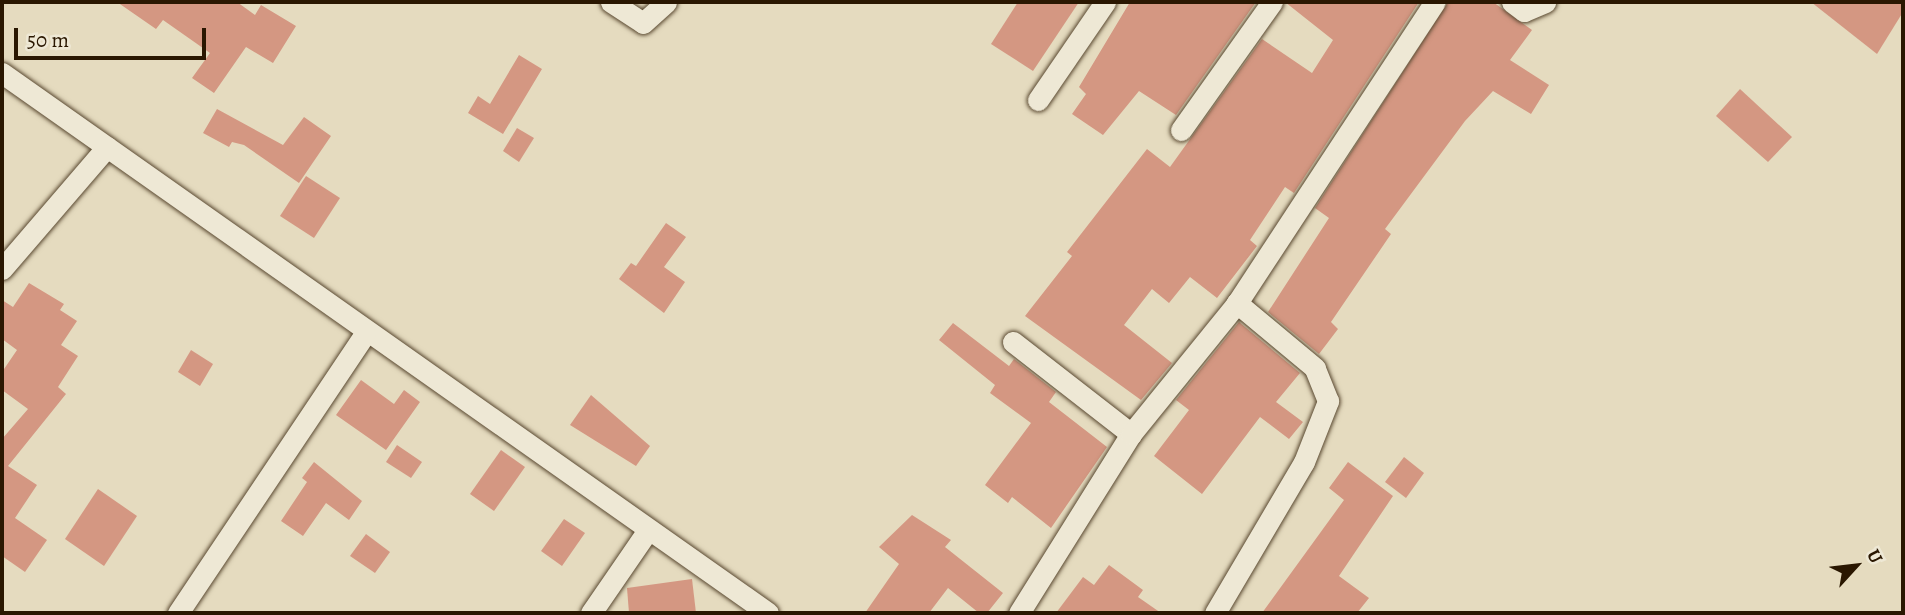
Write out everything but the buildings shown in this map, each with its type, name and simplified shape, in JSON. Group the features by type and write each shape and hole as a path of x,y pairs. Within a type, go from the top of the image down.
{"street":[{"path":"611,2 643,23 666,2"},
{"path":"1038,100 1105,2"},
{"path":"1181,130 1272,2"},
{"path":"1019,613 1131,434 1237,303 1436,2"},
{"path":"1512,2 1524,11 1545,2"},
{"path":"2,73 365,334 768,613"},
{"path":"2,269 107,147"},
{"path":"1215,613 1304,462 1328,401 1315,368 1237,303"},
{"path":"178,613 365,334"},
{"path":"1013,342 1131,434"},
{"path":"591,613 648,530"}]}
